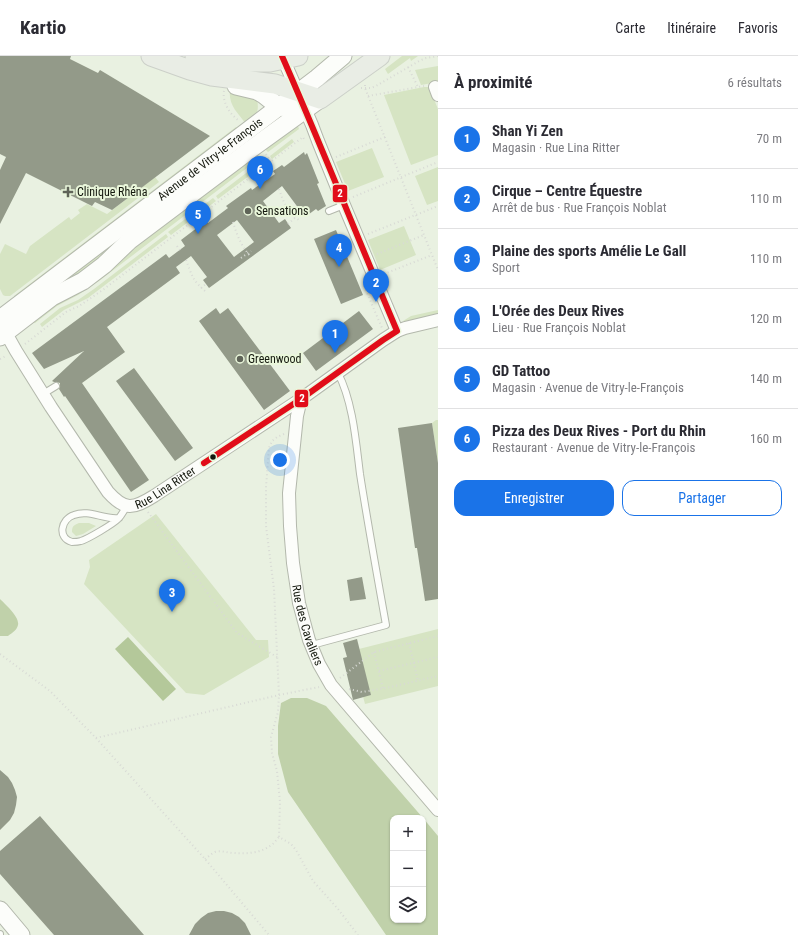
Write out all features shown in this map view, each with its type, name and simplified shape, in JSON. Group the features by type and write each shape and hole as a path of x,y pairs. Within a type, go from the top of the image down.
{"main road":[{"path":"146,56 167,70 183,76 209,83 257,91 279,107 313,104 380,56"},
{"path":"151,56 212,76 275,84 298,92 313,104"},
{"path":"194,56 212,60 257,62 270,62 288,57"},
{"name":"Avenue de Vitry-le-François","path":"1,328 343,56"},
{"name":"Avenue de Vitry-le-François","path":"1,328 52,297 82,281 104,265 129,241 313,104"},
{"path":"0,910 21,935"}],"street":[{"path":"288,57 298,92"},
{"path":"313,104 347,201 397,331"},
{"name":"Rue Lina Ritter","path":"1,328 108,492 116,501 127,506 134,506 142,503 301,399 382,340 405,328 438,320"},
{"name":"Rue des Cavaliers","path":"301,399 297,416 289,493 290,526 293,563 299,603 312,645 319,664 331,685 438,810"}],"lane":[{"path":"329,211 347,201"},
{"path":"312,645 386,626 351,413 343,382 338,373"},
{"path":"43,394 56,386"},
{"path":"119,518 109,518 95,514 77,514 69,517 63,524 62,532 65,537 72,542 83,540 119,518 127,506"}],"path":[{"path":"360,88 376,86 418,61 438,56"},
{"path":"408,67 418,87"},
{"path":"368,96 434,84 437,90"},
{"path":"365,88 432,255 437,263 438,270"},
{"path":"223,95 228,108 235,118 241,122"},
{"path":"0,358 16,351 66,312 79,306 104,289 303,137"},
{"path":"333,158 385,137"},
{"path":"267,155 271,162"},
{"path":"347,201 438,162"},
{"path":"279,189 285,205 300,221"},
{"path":"365,235 438,206"},
{"path":"288,224 296,217"},
{"path":"233,222 238,238 251,257"},
{"path":"374,255 424,235"},
{"path":"177,246 180,250"},
{"path":"241,258 251,251"},
{"path":"381,276 432,255"},
{"path":"186,260 192,277 205,291"},
{"path":"202,288 206,284"},
{"path":"205,859 211,854 223,851 243,854 258,852 272,846 279,837 280,802 277,770 272,753 271,737 278,712 279,695 274,589 266,526 266,487 269,448 272,441 281,434 287,433"},
{"path":"148,512 237,633 277,657"},
{"path":"96,738 279,695 331,685 374,652 438,636"},
{"path":"409,643 418,681"},
{"path":"374,652 383,689"},
{"path":"0,654 50,691 96,738 205,859 269,935"},
{"path":"379,671 438,657"},
{"path":"362,692 383,689 438,676"},
{"path":"279,837 291,844 296,850 313,881 338,909 358,935"}],"shaded area":[{"path":"402,56 418,56 411,61 410,58 388,74 385,69"},
{"path":"438,66 438,82 421,85 415,70"},
{"path":"429,87 438,109 438,155 411,165 384,95"},
{"path":"230,89 257,100 258,108 256,114 246,124 236,112 230,100"},
{"path":"298,126 299,129 268,152 265,149 296,127"},
{"path":"236,127 238,130 16,299 14,296"},
{"path":"292,139 294,142 272,159 270,156"},
{"path":"372,148 384,177 348,191 336,162"},
{"path":"258,155 260,158 99,281 78,295 57,306 35,323 32,322 57,301 84,286"},
{"path":"262,161 265,164 218,199 216,196"},
{"path":"438,167 438,201 427,205 415,176"},
{"path":"155,177 159,182 10,296 3,295 0,289 0,254 5,244 26,254 30,246 69,217 71,220 80,213 78,210 87,204 107,214"},
{"path":"213,198 216,201 171,235 168,232"},
{"path":"404,226 416,255 380,270 368,240"},
{"path":"166,234 168,237 88,298 64,310 42,327 40,324 60,308 78,300 94,289"},
{"path":"111,241 113,245 93,265 53,289"},
{"path":"438,310 438,316 413,321 403,321 411,316"},
{"path":"438,420 438,463 432,423"},
{"path":"156,514 256,640 268,640 269,657 204,695 186,693 84,584 90,567 89,560"},
{"path":"79,523 89,523 96,526 83,534 76,536 72,532 72,528"},
{"path":"0,599 12,611 18,622 17,628 8,636 0,636"},
{"path":"438,629 438,686 365,704 351,651"},
{"path":"128,637 176,689 163,701 115,649"},
{"path":"291,698 307,698 326,706 420,815 390,815 390,923 426,923 426,822 438,836 438,935 386,935 288,792 278,754 278,726 281,703"}],"building":[{"name":"Clinique Rhéna","path":"0,56 71,56 70,59 98,73 100,70 210,136 112,210 95,202 92,206 26,173 0,224 0,170 6,157 0,154"},
{"path":"304,152 305,155 307,153 326,206 318,211 316,209 305,217 282,186 263,201 279,223 285,219 291,228 209,288 203,280 207,277 191,256 176,267 180,273 107,327 125,352 82,383 149,480 131,492 65,396 64,397 59,389 60,383 52,381 84,351 44,369 32,353 166,254 169,258 185,246 181,240 206,221 208,223 228,208 226,206 251,188 252,190 275,174 273,171 282,165 284,167","holes":["237,220 254,242 234,257 217,235"]},
{"path":"336,230 363,295 341,304 314,239"},
{"name":"Greenwood","path":"216,308 220,314 228,308 290,391 264,410 199,321"},
{"path":"359,311 373,329 316,371 303,353"},
{"path":"134,368 193,448 175,461 116,381"},
{"path":"432,423 438,463 438,599 425,601 417,548 415,548 398,428"},
{"path":"362,577 366,599 350,601 347,580"},
{"path":"357,639 371,695 353,700 343,658 347,657 343,643"},
{"path":"0,770 12,783 17,797 14,813 10,820 0,830"},
{"path":"40,816 144,935 54,935 0,874 0,851"},
{"path":"216,911 232,913 239,917 245,923 251,935 189,935 195,924 201,918 208,913"}],"transit line":[{"name":"2","path":"282,56 397,331"},
{"name":"2","path":"204,463 301,399 397,331"}],"place":[{"name":"Pizza des Deux Rives - Port du Rhin","path":"260,189"},
{"name":"Clinique Rhéna","path":"68,192"},
{"name":"Sensations","path":"248,211"},
{"name":"GD Tattoo","path":"198,234"},
{"name":"L'Orée des Deux Rives","path":"339,267"},
{"name":"Cirque – Centre Équestre","path":"376,302"},
{"name":"Shan Yi Zen","path":"335,353"},
{"name":"Greenwood","path":"240,359"},
{"name":"Plaine des sports Amélie Le Gall","path":"172,612"}]}
